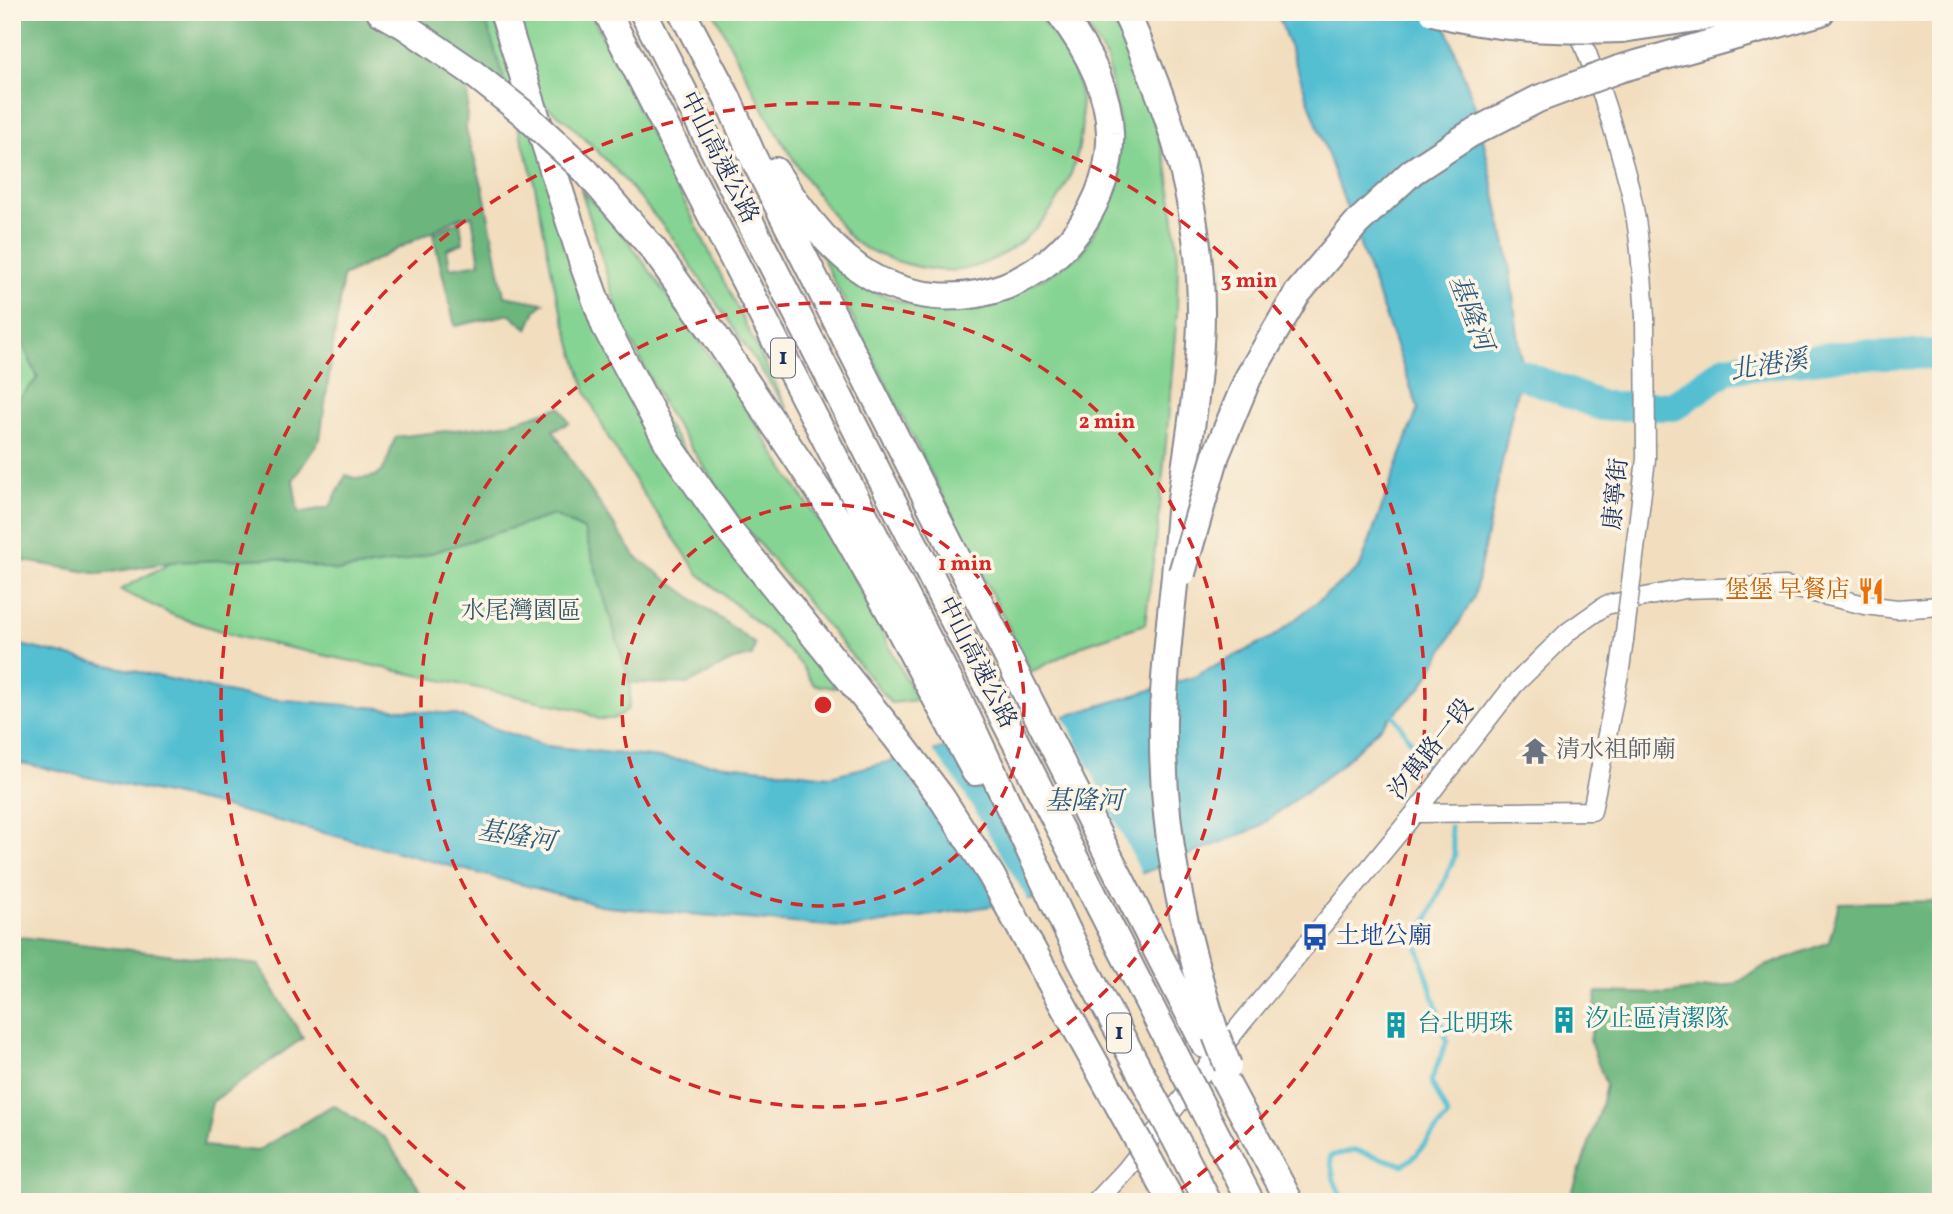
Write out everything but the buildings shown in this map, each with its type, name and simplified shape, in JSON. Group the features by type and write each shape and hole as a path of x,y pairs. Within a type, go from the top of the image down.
{"highway":[{"path":"380,12 469,70 522,112 585,170 654,250 718,339 829,506 895,621 951,708"},
{"path":"503,12 605,326 669,445 728,529 941,797 1026,937 1172,1202"},
{"name":"中山高速公路","path":"607,12 951,708"},
{"name":"中山高速公路","path":"643,12 1251,1202"},
{"path":"682,12 1141,921 1210,1040 1254,1134 1290,1202"},
{"path":"727,97 786,188 834,248 876,278 913,291 938,296 982,294 1013,284 1041,269 1068,246 1091,212 1106,176 1111,133 1102,87 1076,34 1059,12"},
{"path":"1125,12 1169,117 1188,185 1199,256 1201,314 1193,420 1182,494 1170,622 1163,715 1163,763 1171,856 1210,1040"},
{"path":"1433,12 1461,20 1575,31 1622,29 1737,12"},
{"path":"1170,622 1216,455 1248,378 1297,294 1356,223 1412,172 1470,134 1538,99 1619,69 1821,12"},
{"name":"1","path":"951,708 1208,1202"}],"street":[{"name":"康寧街","path":"1415,813 1592,811 1620,669 1646,459 1645,317 1639,238 1630,191 1605,107 1570,12"},
{"name":"汐萬路一段","path":"1096,1202 1125,1171 1241,1024 1415,813 1514,685 1569,631 1606,605 1684,589 1785,586 1865,605 1897,609 1941,606"}],"green space":[{"path":"12,12 483,12 509,96 469,70 466,130 483,188 504,296 544,303 536,310 528,329 510,314 455,326 433,234 460,221 463,243 447,249 450,268 480,263 472,216 459,218 343,276 320,439 293,480 298,513 330,507 346,475 358,478 378,474 386,465 396,437 506,424 560,407 569,423 553,430 636,557 755,644 752,656 731,661 688,684 630,683 584,530 554,515 405,561 337,571 273,558 172,562 100,574 12,559 12,406 38,378 12,320"},
{"path":"483,12 503,12 629,372 834,661 835,688 814,685 800,663 768,632 699,574 640,489 608,437 586,392 556,293 533,176"},
{"path":"515,12 590,12 788,410 670,234 616,170 570,124 540,101"},
{"path":"714,12 1035,12 1070,61 1081,100 1081,132 1075,163 1063,192 1045,218 1023,240 996,258 966,269 948,271 919,267 893,260 863,247 844,231 795,162 753,89"},
{"path":"1079,12 1110,12 1143,86 1168,170 1178,255 1177,311 1158,526 1145,624 1086,644 1031,672 818,249 853,282 882,295 918,307 964,309 997,302 1046,277 1081,254 1118,183 1119,122 1107,60"},
{"path":"581,189 627,239 735,391 838,548 917,700 891,703 740,521 664,407 620,318"},
{"path":"12,320 38,378 12,407"},
{"name":"水尾灣園區","path":"554,515 584,530 630,683 627,710 613,719 598,719 581,710 239,637 175,616 120,590 172,562 273,558 337,571 405,561"},
{"path":"1941,901 1941,1202 1569,1202 1606,1085 1590,1042 1597,992 1666,994 1735,984 1763,967 1829,942 1839,903"},
{"path":"12,936 259,965 303,1038 212,1102 203,1146 257,1151 333,1105 385,1138 429,1202 12,1202"}],"water":[{"name":"基隆河","path":"1277,12 1441,12 1478,115 1508,255 1522,366 1474,597 1421,688 1339,767 1257,828 1105,888 851,928 608,907 209,803 21,763 12,765 12,647 21,645 249,697 453,714 546,746 830,776 1023,729 1194,677 1276,635 1360,567 1418,408"}],"pier":[{"path":"1062,713 1143,877 1106,892 1044,901 963,740"},
{"path":"931,748 957,782 1030,903 1007,907 906,754"}],"waterway":[{"name":"北港溪","path":"1490,362 1602,406 1674,406 1726,369 1837,356 1941,354"},
{"path":"1391,711 1429,770"},
{"path":"1344,1202 1334,1180 1330,1156 1355,1150 1403,1165 1415,1156 1448,1116 1431,1081 1447,1041 1417,944 1455,856 1450,827"}],"place":[{"name":"堡堡 早餐店","path":"1871,591"},
{"name":"清水祖師廟","path":"1535,751"},
{"name":"土地公廟","path":"1315,937"},
{"name":"汐止區清潔隊","path":"1564,1020"},
{"name":"台北明珠","path":"1396,1025"}]}
